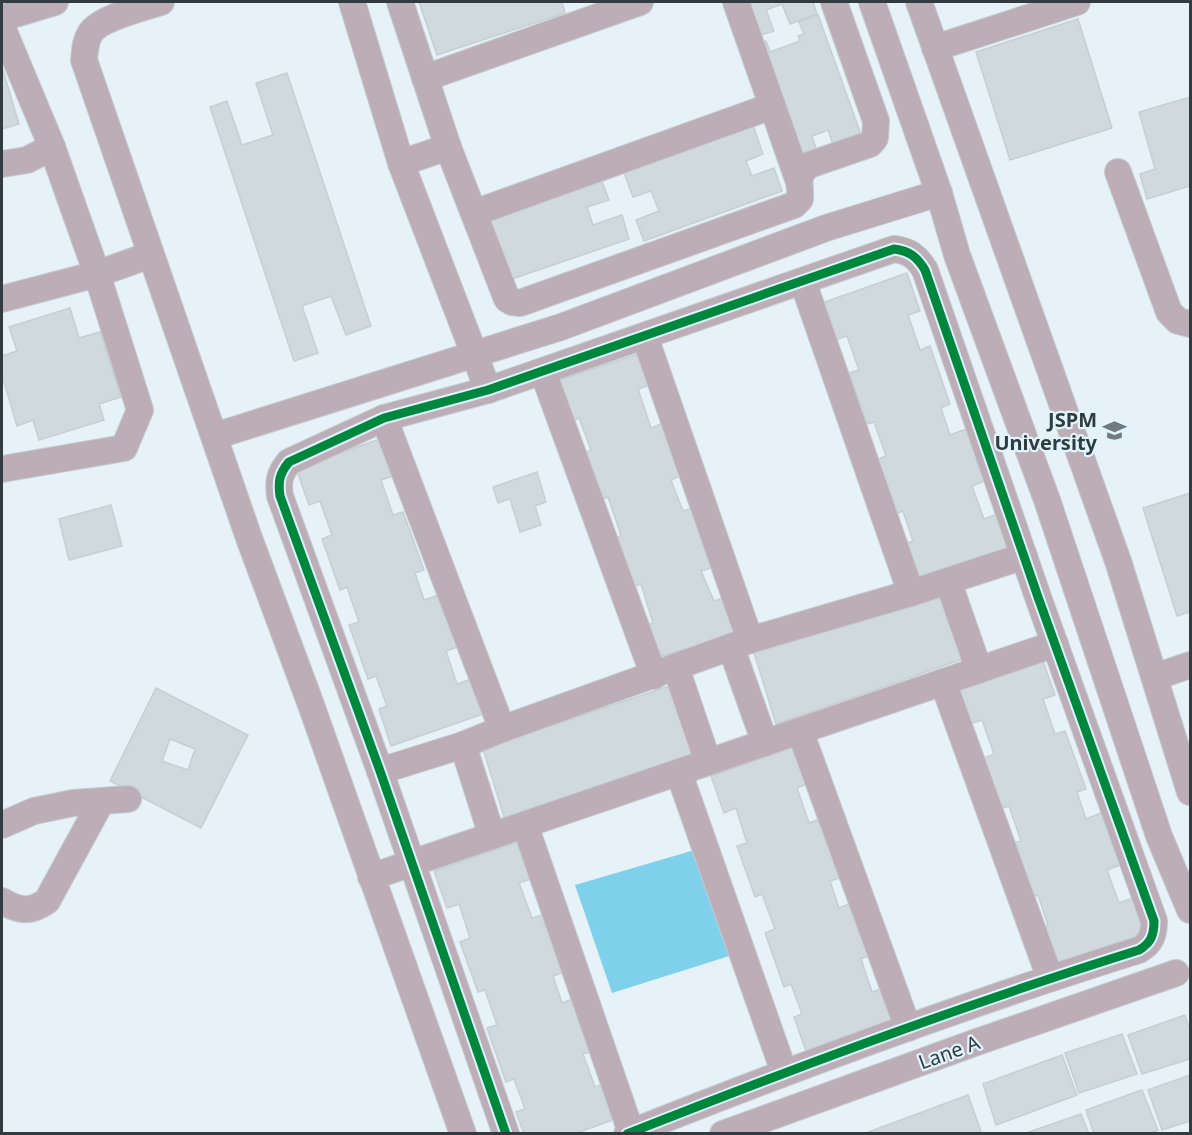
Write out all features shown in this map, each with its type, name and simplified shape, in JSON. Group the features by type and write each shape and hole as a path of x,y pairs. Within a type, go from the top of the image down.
{"street":[{"path":"2,18 55,2"},
{"path":"161,2 103,22 92,31 85,45 84,60 249,538 310,702 463,1134"},
{"path":"352,2 401,163 488,390"},
{"path":"400,2 448,147 507,299 520,303 794,205 800,199 798,179 736,2"},
{"path":"425,78 640,2"},
{"path":"798,179 802,170 809,165 870,144 876,130 876,121 834,2"},
{"path":"872,2 939,193 957,255 1047,500 1159,836 1191,910"},
{"path":"919,2 1119,564 1191,792"},
{"path":"935,48 1077,2"},
{"path":"2,27 52,147 97,274 140,410 124,448 2,469"},
{"path":"474,213 772,106"},
{"path":"2,165 27,159 52,147"},
{"path":"401,163 448,147"},
{"path":"1118,172 1169,312 1178,321 1191,324"},
{"path":"215,436 561,327 826,228 939,193"},
{"path":"506,1134 380,771 280,496 278,482 282,471 289,462 384,418 488,390 543,372 894,249 907,251 918,258 925,270 1038,597 1154,921 1154,933 1149,944 1139,950 1050,978 784,1072 629,1133 525,825"},
{"path":"2,299 97,274 150,255"},
{"path":"711,271 727,308"},
{"path":"802,282 911,593"},
{"path":"645,337 741,644 765,743"},
{"path":"543,372 665,672 708,762"},
{"path":"384,418 502,729"},
{"path":"380,771 463,745 741,644 1024,556"},
{"path":"948,581 979,670"},
{"path":"1038,597 1075,585"},
{"path":"371,877 1055,644"},
{"path":"1155,677 1191,665"},
{"path":"943,682 1050,978"},
{"path":"800,731 908,1028"},
{"path":"463,745 492,836"},
{"path":"679,772 784,1072"},
{"path":"2,825 34,812 73,803 128,799"},
{"path":"2,901 22,911 39,907 47,901 102,802"},
{"name":"Lane A","path":"723,1134 1176,973"}],"water":[{"path":"705,847 742,952 612,993 575,885"}],"building":[{"path":"419,2 562,2 565,13 437,55"},
{"path":"742,2 813,2 817,14 790,24 782,4 766,10 774,31 755,37"},
{"path":"818,15 863,140 835,150 828,130 812,136 819,157 801,163 758,44 766,41 770,52 800,41 798,36 804,34 799,22"},
{"path":"1078,19 1112,128 1010,160 976,52"},
{"path":"2,67 19,124 2,129"},
{"path":"287,73 371,326 346,335 331,296 302,306 318,353 294,361 210,107 227,101 242,145 273,135 256,83"},
{"path":"1190,97 1190,186 1147,199 1140,174 1155,169 1139,112"},
{"path":"753,125 763,154 746,161 752,176 774,168 782,191 644,241 636,220 659,211 651,191 633,197 624,173"},
{"path":"600,176 609,200 587,207 593,225 622,215 629,239 512,279 479,217"},
{"path":"907,273 920,311 908,315 920,350 930,346 950,404 941,408 950,435 966,429 984,481 972,486 984,519 997,514 1010,549 918,581 905,544 913,541 903,511 895,514 876,460 886,456 874,422 867,424 849,373 859,370 847,336 835,340 822,303"},
{"path":"70,308 79,338 100,332 121,397 99,404 104,420 39,440 33,420 17,426 2,375 2,356 17,351 9,327"},
{"path":"638,354 650,385 638,389 651,428 666,422 684,474 671,480 683,511 696,507 714,567 701,571 714,601 729,596 740,634 654,658 643,627 653,623 641,584 627,589 610,543 621,535 608,497 596,502 580,456 591,450 579,418 567,423 553,382"},
{"path":"380,439 393,476 381,480 393,515 403,512 424,570 415,573 424,600 439,595 458,647 446,651 457,684 471,679 483,714 391,746 379,709 387,706 376,676 368,679 349,625 359,622 347,587 340,590 322,539 332,535 320,501 309,505 296,468"},
{"path":"537,472 546,502 535,506 541,525 520,532 510,499 498,503 493,487"},
{"path":"1190,493 1190,612 1177,616 1143,508"},
{"path":"111,505 122,546 69,560 59,519"},
{"path":"943,588 966,658 776,724 754,653"},
{"path":"1042,658 1055,695 1043,699 1055,734 1065,731 1086,789 1077,792 1086,819 1101,813 1120,865 1107,870 1119,903 1133,898 1145,933 1053,965 1040,928 1048,925 1038,895 1030,898 1011,844 1021,841 1009,806 1002,808 984,758 994,754 982,720 970,724 958,687"},
{"path":"672,685 695,754 505,820 483,749"},
{"path":"156,688 248,735 201,828 110,781","holes":["170,739 195,749 188,770 162,761"]},
{"path":"796,746 809,783 797,788 809,823 819,819 839,878 830,881 839,908 855,902 873,954 861,959 872,992 886,987 898,1021 807,1054 794,1017 802,1014 791,984 784,987 765,933 775,929 762,894 755,897 737,846 747,843 736,808 724,813 711,776"},
{"path":"518,842 531,879 519,883 532,918 542,915 562,973 553,976 562,1003 578,997 596,1050 583,1054 595,1087 609,1082 621,1117 574,1134 524,1134 516,1112 525,1109 514,1079 506,1082 487,1028 497,1025 485,990 478,992 460,942 470,938 459,904 447,908 434,871"},
{"path":"1185,1015 1190,1031 1190,1059 1142,1074 1128,1035"},
{"path":"1122,1034 1137,1074 1079,1093 1065,1053"},
{"path":"1062,1055 1077,1095 996,1125 983,1084"},
{"path":"1190,1075 1190,1121 1162,1130 1148,1090"},
{"path":"1142,1090 1158,1130 1148,1134 1094,1134 1086,1110"},
{"path":"968,1095 982,1134 863,1134"},
{"path":"1081,1114 1089,1134 1023,1134"}],"cycle path":[{"path":"506,1134 380,771 280,496 281,474 289,462 384,418 488,390 894,249 904,251 916,258 925,270 1038,597 1154,921 1152,934 1149,941 1139,950 882,1037 627,1134"}],"place":[{"name":"JSPM University","path":"1115,431"}]}
